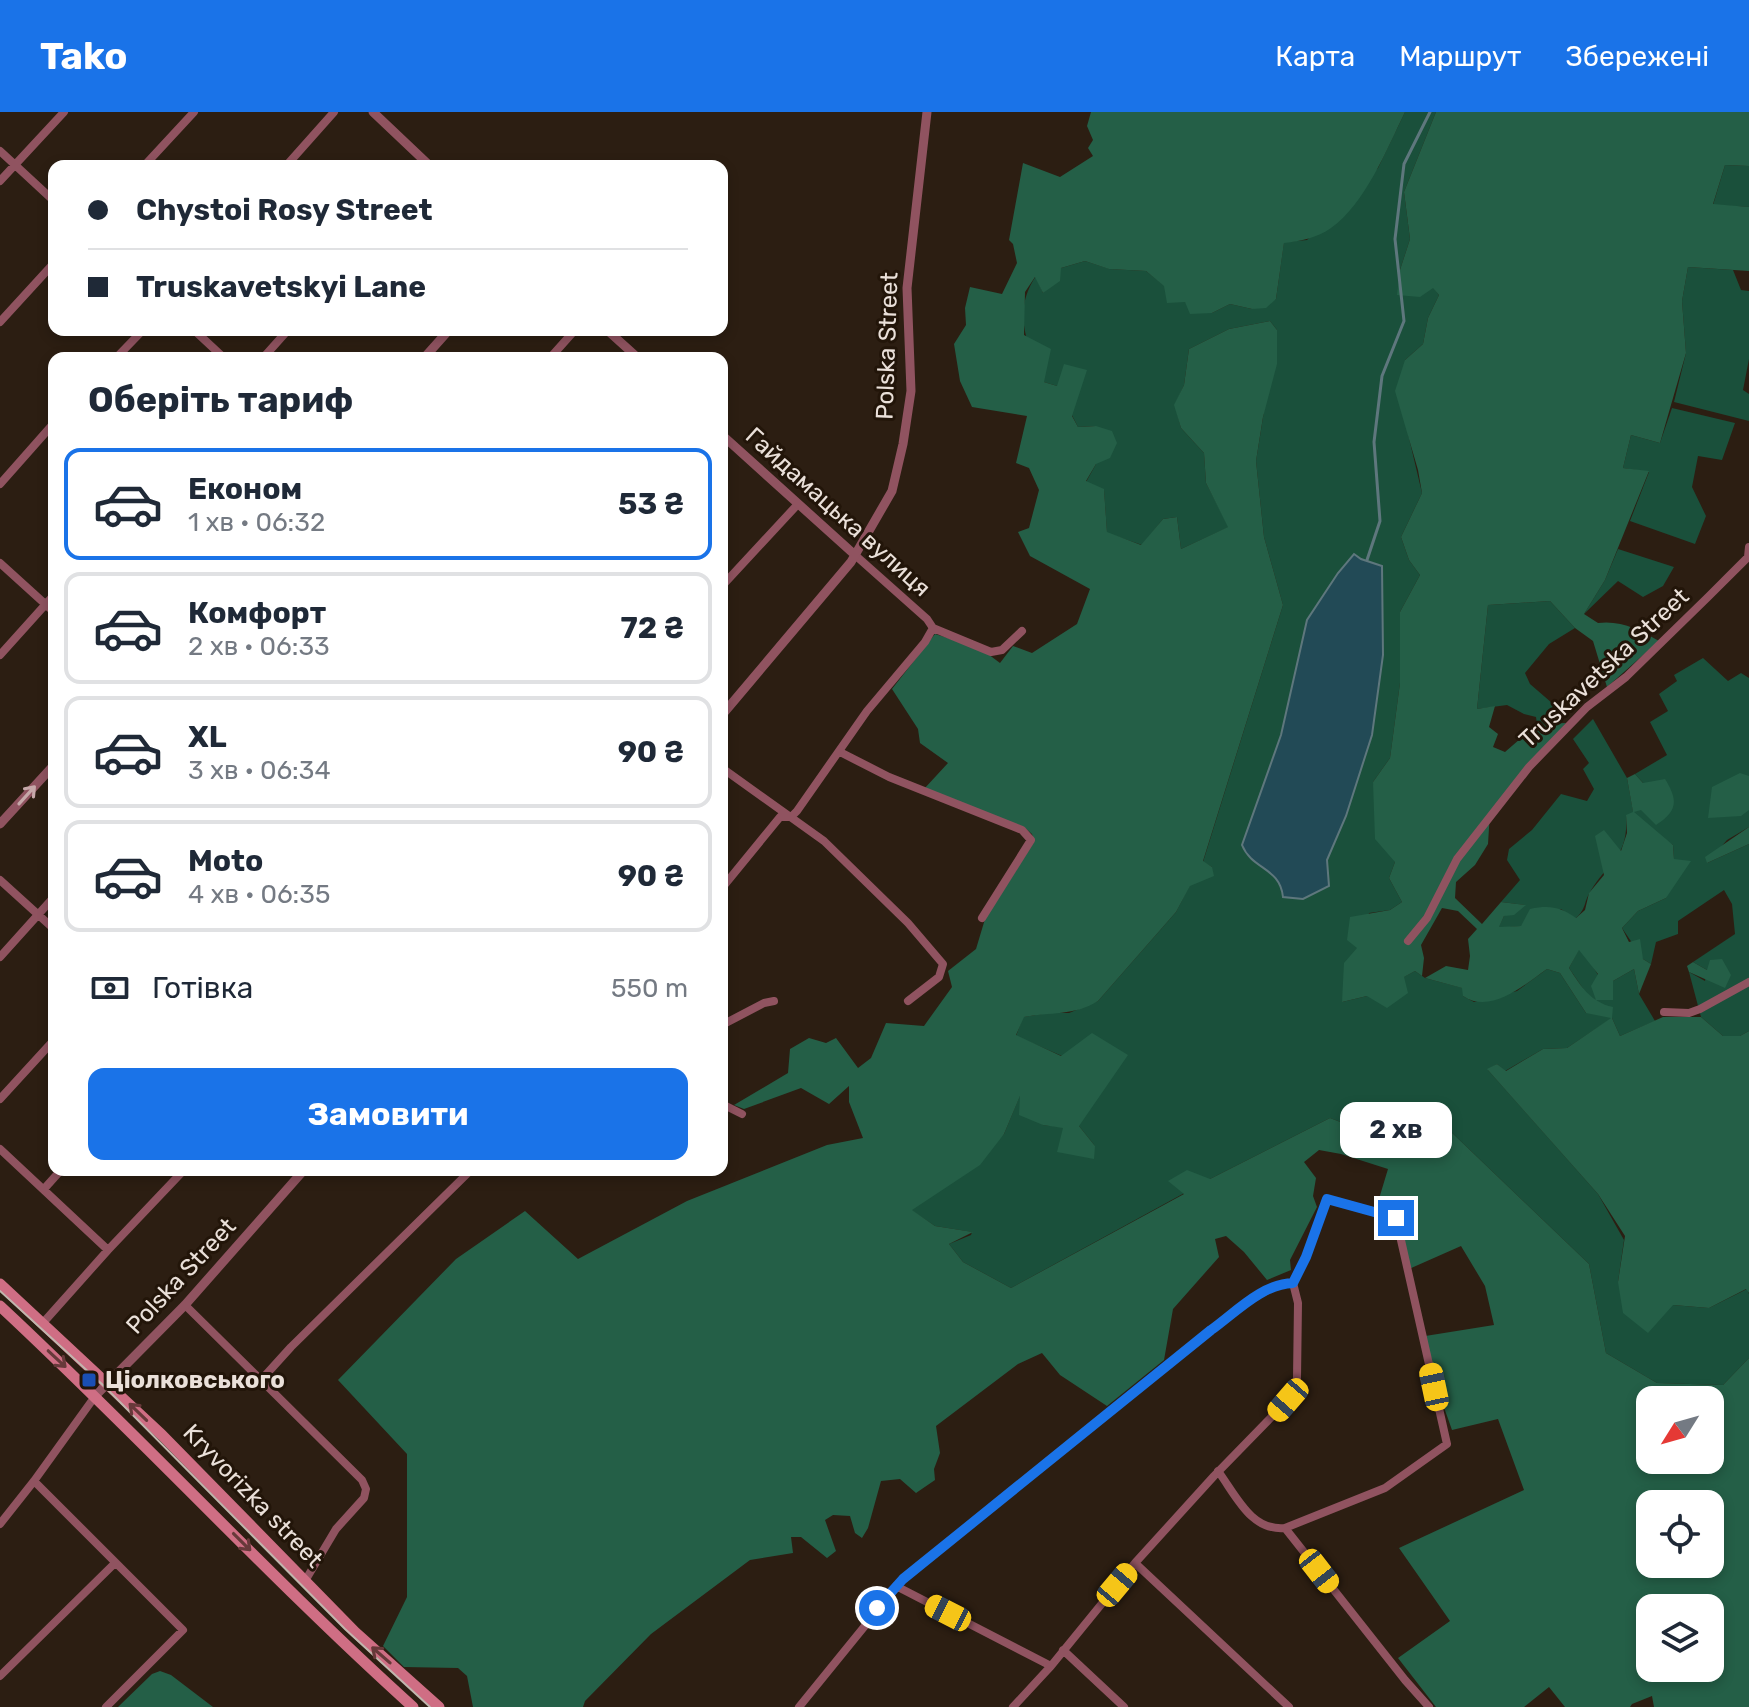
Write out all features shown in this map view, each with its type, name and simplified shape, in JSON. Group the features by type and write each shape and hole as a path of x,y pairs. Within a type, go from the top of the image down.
{"main road":[{"name":"Kryvorizka street","path":"0,1284 162,1435 355,1632 439,1707"},
{"name":"Kryvorizka street","path":"2,1312 96,1395 321,1622 413,1707"}],"street":[{"path":"0,181 64,112"},
{"path":"150,160 194,112"},
{"path":"291,160 334,112"},
{"path":"373,112 424,160"},
{"name":"Polska Street","path":"728,708 855,555 892,491 911,391 907,288 927,112"},
{"path":"0,151 48,196"},
{"path":"0,322 48,270"},
{"path":"122,352 137,336"},
{"path":"200,336 218,352"},
{"path":"268,352 283,336"},
{"path":"429,352 444,336"},
{"path":"555,352 570,336"},
{"path":"614,336 631,352"},
{"path":"0,484 48,430"},
{"name":"Гайдамацька вулиця","path":"728,440 927,619 933,628"},
{"path":"728,580 798,504"},
{"name":"Truskavetska Street","path":"1408,941 1427,918 1457,859 1529,767 1587,707 1626,677 1749,554"},
{"path":"0,563 46,604"},
{"path":"0,655 48,602"},
{"path":"791,817 867,711 933,628 991,652 1002,650 1022,631"},
{"path":"840,752 889,777 1022,830 1030,836 1024,853 982,918"},
{"path":"0,824 48,772"},
{"path":"728,772 846,860 943,964 939,977 908,1001"},
{"path":"728,881 780,817 791,817"},
{"path":"0,880 48,924"},
{"path":"0,957 48,904"},
{"path":"1664,1012 1689,1013 1749,982"},
{"path":"728,1022 774,1001"},
{"path":"0,1099 48,1047"},
{"path":"728,1107 742,1114"},
{"path":"0,1149 108,1250"},
{"path":"44,1189 56,1176"},
{"path":"42,1324 178,1176"},
{"name":"Polska Street","path":"0,1524 107,1382 185,1305 299,1176"},
{"path":"262,1379 465,1176"},
{"path":"1013,1707 1051,1666 1135,1563 1218,1471 1288,1400 1297,1378 1298,1303 1293,1283 1327,1199 1396,1218 1447,1444 1385,1488 1285,1528 1269,1529 1254,1519 1218,1471"},
{"path":"799,1707 896,1586 1211,1330 1265,1291 1280,1284 1293,1283"},
{"path":"185,1305 362,1480 366,1489 364,1498 336,1529 305,1581"},
{"path":"34,1481 183,1630 106,1707"},
{"path":"1285,1528 1429,1707"},
{"path":"1135,1563 1289,1707"},
{"path":"0,1676 114,1564"},
{"path":"896,1586 1051,1666"},
{"path":"1063,1650 1124,1707"}],"green space":[{"path":"1091,112 1405,112 1365,191 1343,218 1320,234 1284,243 1276,299 1266,308 1252,309 1230,304 1212,313 1190,314 1185,302 1167,303 1164,286 1146,271 1109,269 1085,261 1061,268 1060,281 1043,293 1035,277 1025,292 1024,335 1051,349 1044,382 1057,386 1064,364 1087,370 1072,416 1078,427 1096,426 1112,431 1117,443 1110,458 1096,464 1086,481 1104,489 1107,532 1141,545 1163,519 1177,517 1181,549 1228,527 1206,483 1204,453 1181,428 1174,405 1184,385 1189,349 1229,329 1270,321 1277,330 1277,364 1263,417 1256,461 1264,537 1283,605 1203,861 1212,867 1214,876 1190,886 1176,912 1098,1001 1071,1011 1024,1017 1016,1035 1061,1056 1092,1033 1128,1055 1079,1126 1095,1146 1094,1159 1057,1152 1063,1128 1043,1125 1019,1115 1020,1096 1004,1134 980,1165 912,1210 935,1226 973,1232 949,1244 963,1262 1011,1288 1184,1194 1168,1181 1187,1170 1210,1179 1330,1118 1356,1128 1447,1128 1589,1264 1606,1353 1657,1383 1723,1385 1749,1358 1749,1707 1654,1707 1652,1696 1630,1707 1565,1707 1549,1687 1524,1707 1436,1707 1398,1658 1450,1621 1399,1548 1524,1490 1498,1419 1452,1430 1419,1337 1494,1325 1485,1286 1461,1246 1409,1269 1396,1218 1375,1212 1388,1169 1319,1150 1304,1162 1316,1178 1313,1196 1317,1207 1290,1260 1291,1270 1267,1280 1226,1236 1215,1239 1219,1257 1173,1309 1164,1360 1107,1406 1060,1375 1042,1353 1018,1364 936,1426 940,1453 934,1469 935,1480 916,1493 900,1479 881,1481 868,1528 862,1538 855,1533 850,1516 833,1515 825,1520 836,1551 827,1558 801,1537 791,1537 793,1553 750,1560 651,1634 585,1701 583,1707 473,1707 467,1676 458,1668 404,1667 383,1646 407,1597 407,1454 338,1380 456,1259 525,1211 578,1259 687,1201 827,1145 863,1138 849,1102 849,1086 829,1104 801,1088 744,1109 734,1105 788,1073 790,1049 809,1038 826,1043 836,1038 858,1068 871,1058 886,1023 924,1026 952,987 948,971 976,949 985,919 1034,842 1032,834 1024,827 924,789 948,763 920,743 918,729 892,689 935,634 980,648 1000,663 1013,646 1032,653 1077,624 1090,589 1030,556 1018,532 1029,528 1039,490 1029,468 1016,463 1027,416 972,407 960,381 954,344 966,325 965,308 970,287 1002,294 1017,263 1013,244 1009,240 1023,163 1060,177 1093,156 1088,148 1093,140 1087,126"},
{"path":"1405,112 1436,112 1404,192 1410,239 1400,270 1433,287 1439,295 1428,318 1423,344 1405,360 1408,434 1422,493 1401,537 1409,560 1420,575 1400,612 1400,683 1390,758 1373,782 1395,862 1389,878 1402,902 1390,910 1369,913 1342,1002 1367,996 1415,971 1425,978 1463,988 1463,996 1474,1002 1517,991 1547,969 1560,973 1586,1013 1600,1004 1586,993 1569,968 1579,949 1613,999 1613,981 1634,969 1639,994 1655,1021 1620,1036 1612,1018 1567,1048 1543,1049 1505,1071 1497,1064 1488,1070 1598,1194 1624,1240 1618,1282 1673,1305 1709,1308 1747,1289 1749,1358 1723,1385 1657,1383 1606,1353 1589,1264 1447,1128 1356,1128 1330,1118 1210,1179 1011,1288 963,1262 949,1244 972,1232 935,1226 911,1210 1004,1134 1021,1093 1043,1125 1063,1127 1095,1146 1079,1126 1062,1056 1016,1036 1023,1017 1069,1013 1098,1001 1176,912 1190,885 1212,867 1203,862 1283,605 1264,537 1256,461 1277,330 1270,321 1229,329 1189,349 1184,385 1175,405 1181,428 1204,453 1206,483 1229,527 1181,549 1177,517 1163,519 1142,545 1107,533 1104,490 1086,482 1096,464 1095,426 1078,427 1057,386 1044,382 1025,329 1024,303 1029,290 1036,276 1043,293 1061,268 1085,261 1110,269 1146,271 1185,302 1212,313 1230,304 1252,309 1276,299 1284,242 1307,240 1378,168"},
{"path":"1436,112 1749,112 1749,166 1725,165 1713,204 1749,207 1749,271 1688,267 1682,301 1686,353 1660,443 1631,435 1623,468 1649,471 1605,580 1584,614 1598,623 1622,624 1659,641 1607,687 1593,641 1575,628 1550,601 1488,605 1477,709 1495,706 1489,727 1498,734 1493,747 1505,752 1537,724 1566,723 1490,812 1488,844 1475,865 1456,882 1455,898 1482,924 1501,902 1526,905 1514,915 1504,916 1499,927 1521,926 1530,909 1537,908 1554,908 1576,918 1585,910 1589,893 1604,875 1595,836 1604,830 1621,851 1627,833 1626,815 1633,812 1627,778 1635,774 1643,783 1665,779 1672,793 1672,810 1656,825 1641,810 1634,812 1673,845 1674,859 1691,861 1666,898 1638,911 1622,928 1629,942 1640,939 1643,959 1651,964 1639,994 1634,969 1613,981 1613,1000 1596,1000 1613,1007 1612,1018 1620,1036 1663,1017 1701,1017 1723,1036 1740,1036 1749,1031 1749,1293 1746,1289 1709,1308 1673,1305 1648,1333 1623,1313 1618,1282 1625,1236 1598,1194 1487,1069 1497,1064 1506,1071 1543,1049 1567,1048 1611,1018 1586,1013 1560,973 1547,969 1507,996 1485,1002 1463,996 1462,988 1425,978 1446,966 1468,970 1468,939 1477,929 1458,911 1442,908 1421,945 1424,958 1422,976 1415,971 1404,977 1408,993 1387,1008 1367,996 1342,1002 1344,963 1357,948 1347,940 1350,917 1390,910 1402,902 1389,878 1395,862 1375,839 1373,782 1390,758 1400,683 1400,612 1420,575 1409,560 1401,537 1422,493 1395,391 1405,360 1423,344 1428,318 1439,295 1433,288 1420,297 1397,295 1400,270 1410,239 1404,192","holes":["1579,950 1598,974 1591,986 1596,1000 1569,968"]},
{"path":"1725,165 1749,166 1749,207 1713,205"},
{"path":"1688,267 1733,270 1741,290 1749,291 1749,359 1743,390 1749,394 1749,421 1674,402 1686,353 1682,301"},
{"path":"1672,408 1735,423 1722,460 1698,456 1692,487 1706,516 1695,544 1630,521 1649,472 1623,468 1631,435 1660,443"},
{"path":"1618,549 1674,567 1663,586 1643,597 1618,581 1584,614 1605,580"},
{"path":"1550,601 1575,628 1549,644 1525,673 1530,684 1552,703 1556,724 1537,724 1536,717 1507,705 1477,709 1488,605"},
{"path":"1703,658 1728,681 1741,673 1749,678 1749,827 1727,840 1707,863 1749,844 1749,1031 1740,1036 1723,1036 1701,1017 1689,972 1705,981 1707,970 1693,962 1735,934 1732,904 1724,890 1678,921 1678,934 1656,942 1651,964 1643,959 1622,928 1638,911 1666,898 1674,859 1673,845 1626,815 1621,850 1575,919 1561,909 1521,926 1498,928 1504,916 1525,905 1501,902 1520,880 1507,860 1509,849 1532,830 1561,794 1587,801 1594,789 1583,769 1589,763 1573,739 1593,719 1627,778 1633,811 1651,784 1643,783 1635,774 1667,755 1650,722 1668,711 1659,694 1677,681 1674,675"},
{"path":"1740,773 1749,776 1749,810 1741,816 1708,818 1712,787"},
{"path":"1749,827 1749,844 1707,863 1705,857"},
{"path":"1722,959 1731,975 1725,988 1689,972 1687,966 1693,962 1707,970 1710,960"},
{"path":"160,1671 171,1675 213,1707 118,1707 152,1674"}],"water":[{"path":"1354,554 1382,566 1383,655 1372,735 1346,816 1327,860 1329,886 1303,899 1283,897 1277,880 1252,859 1242,845 1281,735 1307,620"}],"waterway":[{"path":"1367,560 1380,521 1374,442 1382,376 1404,321 1395,239 1404,164 1430,112"}],"tram line":[{"path":"0,1291 104,1386 345,1629 430,1707"}],"place":[{"name":"Ціолковського","path":"89,1380"}],"route":[{"path":"877,1608 903,1579 1211,1330 1265,1291 1280,1284 1293,1283 1327,1199 1396,1218"}]}
